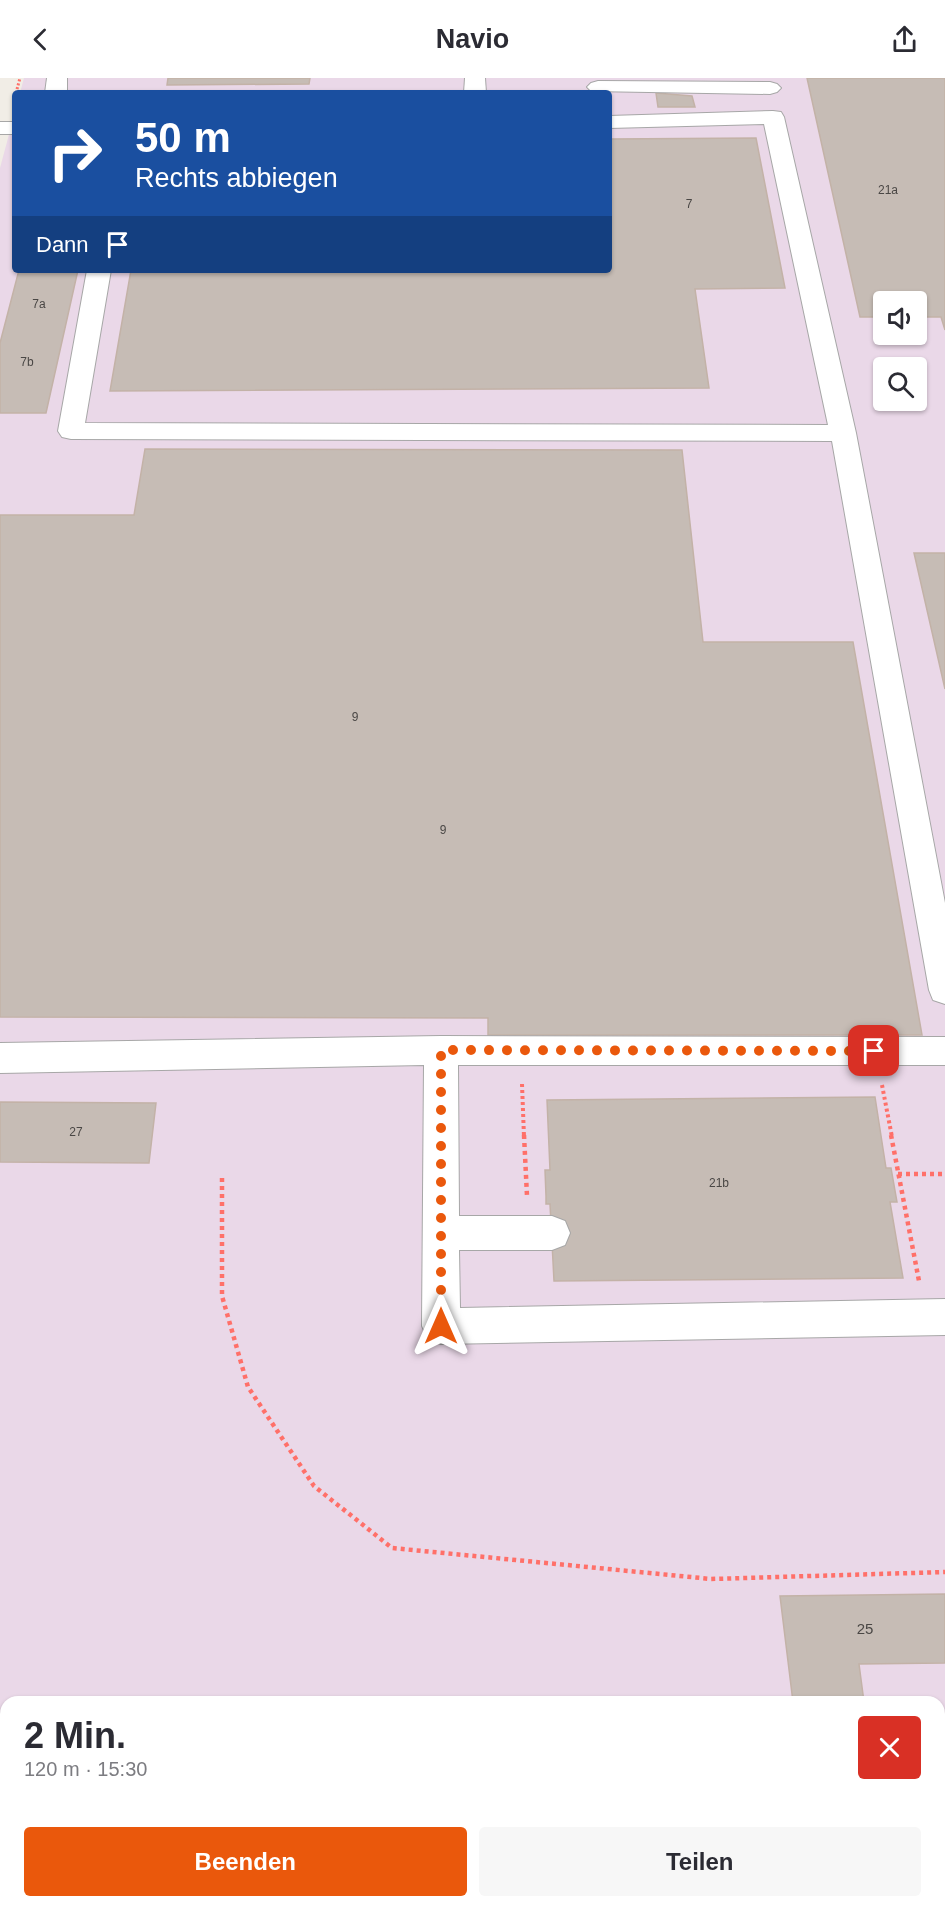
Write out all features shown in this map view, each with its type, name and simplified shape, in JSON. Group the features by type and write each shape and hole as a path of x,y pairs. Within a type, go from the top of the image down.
{"street":[{"path":"599,86 770,83 773,117 843,433 945,990"},
{"path":"612,122 649,118 773,117"},
{"path":"98,273 71,431 843,433"},
{"path":"441,1050 441,1326 935,1317"},
{"path":"0,1058 441,1050 945,1051"},
{"path":"441,1233 552,1233"}],"path":[{"path":"521,1050 526,1196 536,1196"},
{"path":"880,1077 898,1174 935,1317"},
{"path":"898,1174 945,1174"},
{"path":"222,1178 222,1296 248,1387 314,1486 392,1548 711,1579 945,1572"}],"shaded area":[{"path":"24,78 945,78 945,1696 0,1696 0,168 12,123 12,273 612,273 612,90 21,90"}],"building":[{"path":"168,78 310,78 309,84 167,85"},
{"path":"807,78 945,78 945,330 941,317 927,317 927,291 873,291 873,317 860,317"},
{"path":"656,93 692,96 695,107 658,107"},
{"path":"756,138 785,288 695,289 709,388 110,391 130,273 612,273 612,139"},
{"path":"18,273 77,273 46,413 0,413 0,343"},
{"path":"145,449 682,450 703,642 853,642 922,1035 488,1035 488,1018 0,1017 0,515 134,515"},
{"path":"914,553 945,553 945,689"},
{"path":"875,1097 886,1168 891,1168 897,1202 890,1202 903,1278 554,1281 550,1204 546,1204 545,1170 550,1170 547,1100"},
{"path":"0,1102 156,1103 149,1163 0,1162"},
{"path":"945,1594 945,1663 859,1664 863,1696 792,1696 780,1596"}],"route":[{"path":"441,1326 441,1050 874,1051"}]}
